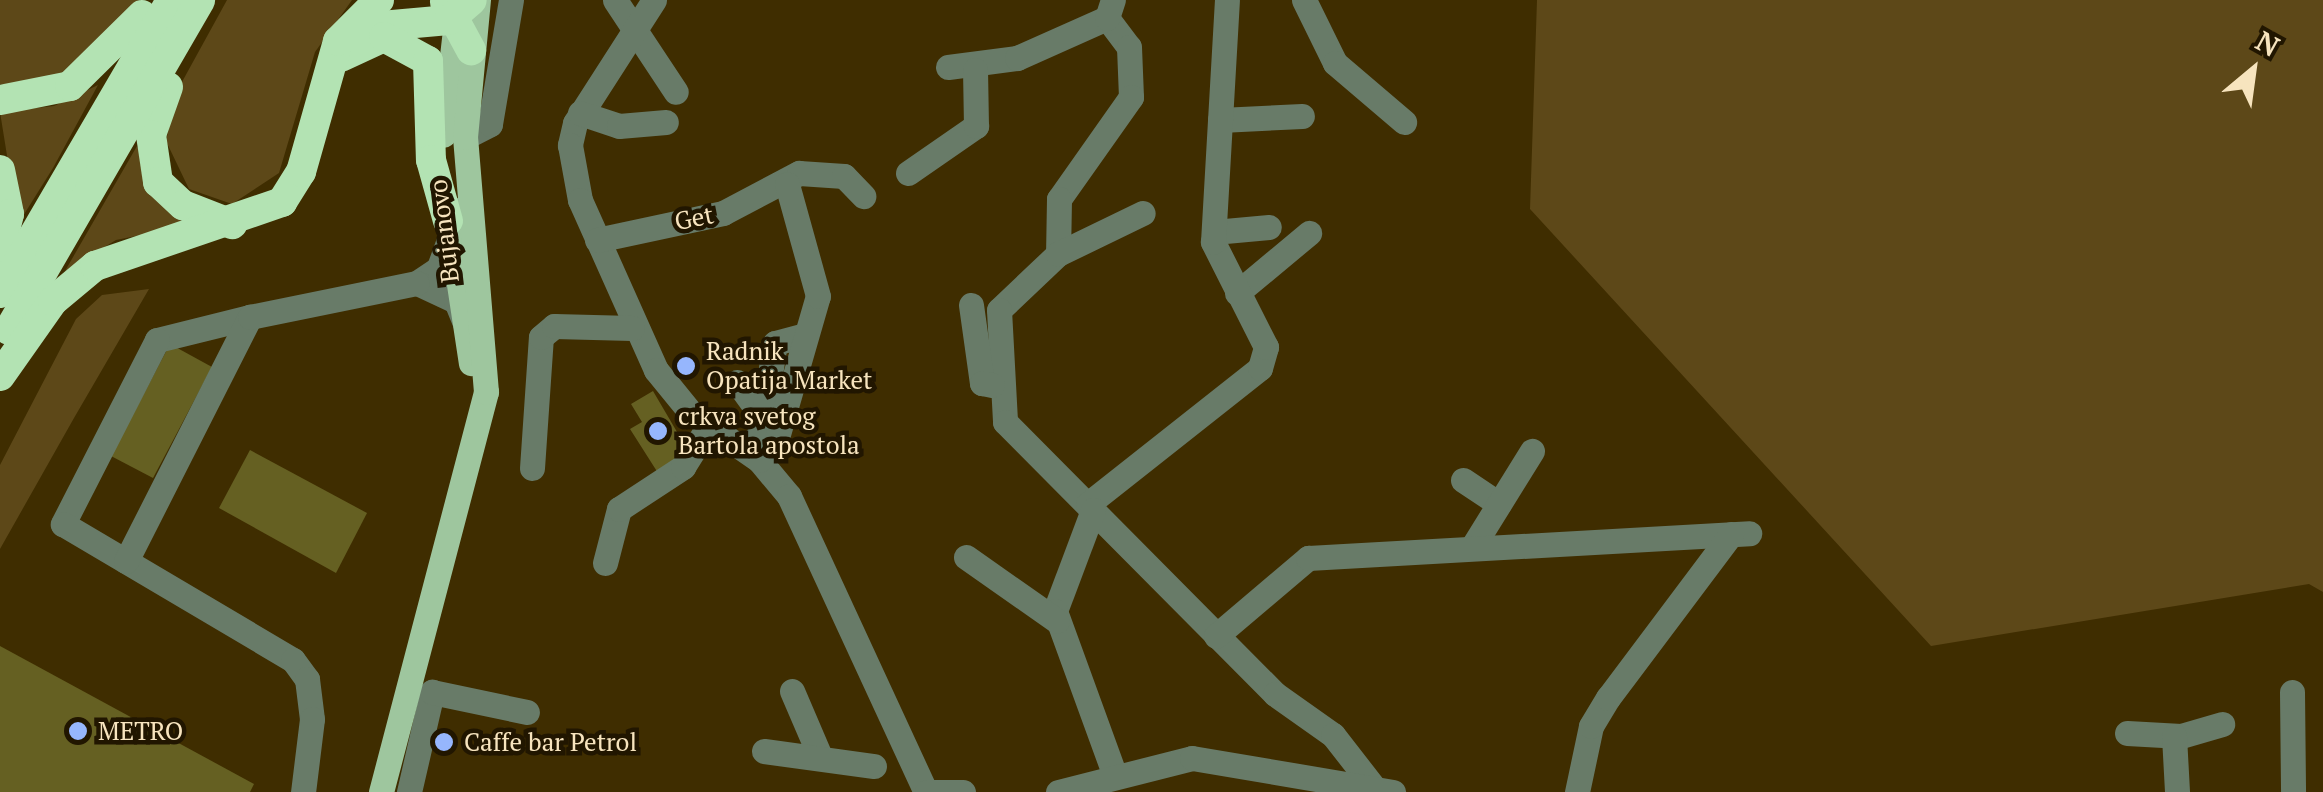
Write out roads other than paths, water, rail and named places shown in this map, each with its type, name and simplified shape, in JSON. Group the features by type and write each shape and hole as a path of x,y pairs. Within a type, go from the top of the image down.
{"highway":[{"path":"0,100 70,86 117,49 152,0"},
{"path":"0,293 170,0"},
{"path":"0,346 200,0"},
{"path":"217,0 160,104 150,148 170,194 232,224"},
{"path":"0,376 52,302 95,266 268,213 293,188 338,41 379,0"},
{"path":"319,102 341,57 380,22 461,3 471,50"},
{"path":"341,57 384,37 428,61 431,160 449,229"},
{"path":"0,170 9,214 0,251"}],"main road":[{"name":"Bujanovo","path":"461,3 443,128 449,229 465,323 472,453"},
{"name":"Bujanovo","path":"382,792 389,753 472,453 486,370 465,136 471,50"}],"street":[{"path":"465,136 490,124 511,0"},
{"path":"615,0 636,26 676,92"},
{"path":"654,0 580,113 573,175 596,240 632,328 708,427 753,456 798,514 896,739 926,792 963,792"},
{"path":"1115,776 1057,621 1090,507 1260,368 1266,346 1237,293 1214,232 1226,0"},
{"path":"1304,0 1335,63 1404,122"},
{"path":"948,67 975,70 1110,9 1129,47 1131,97 1059,199 1058,254"},
{"path":"908,173 967,140 976,126 975,70"},
{"path":"580,113 619,126 666,122"},
{"path":"1220,120 1302,116"},
{"name":"Get","path":"596,240 723,213 787,184 791,175 824,171 863,196"},
{"path":"753,456 774,448 818,296 787,184"},
{"path":"1143,213 1058,254 999,310 999,386 1005,422 1216,636 1333,735 1384,790"},
{"path":"1214,232 1268,227"},
{"path":"303,792 312,719 308,680 293,660 62,524 157,340 416,283 439,268 449,229"},
{"path":"1237,293 1309,234"},
{"path":"416,283 456,301 465,323"},
{"path":"971,305 982,383 999,386"},
{"path":"126,561 250,317"},
{"path":"532,468 542,337 554,326 632,328"},
{"path":"753,456 761,431 758,412 776,343 804,336"},
{"path":"737,382 758,412"},
{"path":"605,563 619,509 684,467 708,427"},
{"path":"1474,546 1532,450"},
{"path":"1463,480 1499,504"},
{"path":"1216,636 1308,558 1740,534 1608,698 1591,726 1577,792"},
{"path":"973,570 1057,621"},
{"path":"792,691 819,754"},
{"path":"409,792 432,692 527,712"},
{"path":"2292,692 2293,792"},
{"path":"2128,733 2174,736 2222,724"},
{"path":"2174,736 2177,792"},
{"path":"867,792 874,766 896,739"},
{"path":"764,752 819,754 874,766"},
{"path":"389,753 415,762"},
{"path":"1073,790 1115,776 1228,758 1384,790"}],"place":[{"name":"Radnik Opatija Market","path":"686,366"},
{"name":"crkva svetog Bartola apostola","path":"658,431"},
{"name":"METRO","path":"78,731"},
{"name":"Caffe bar Petrol","path":"444,742"}]}
